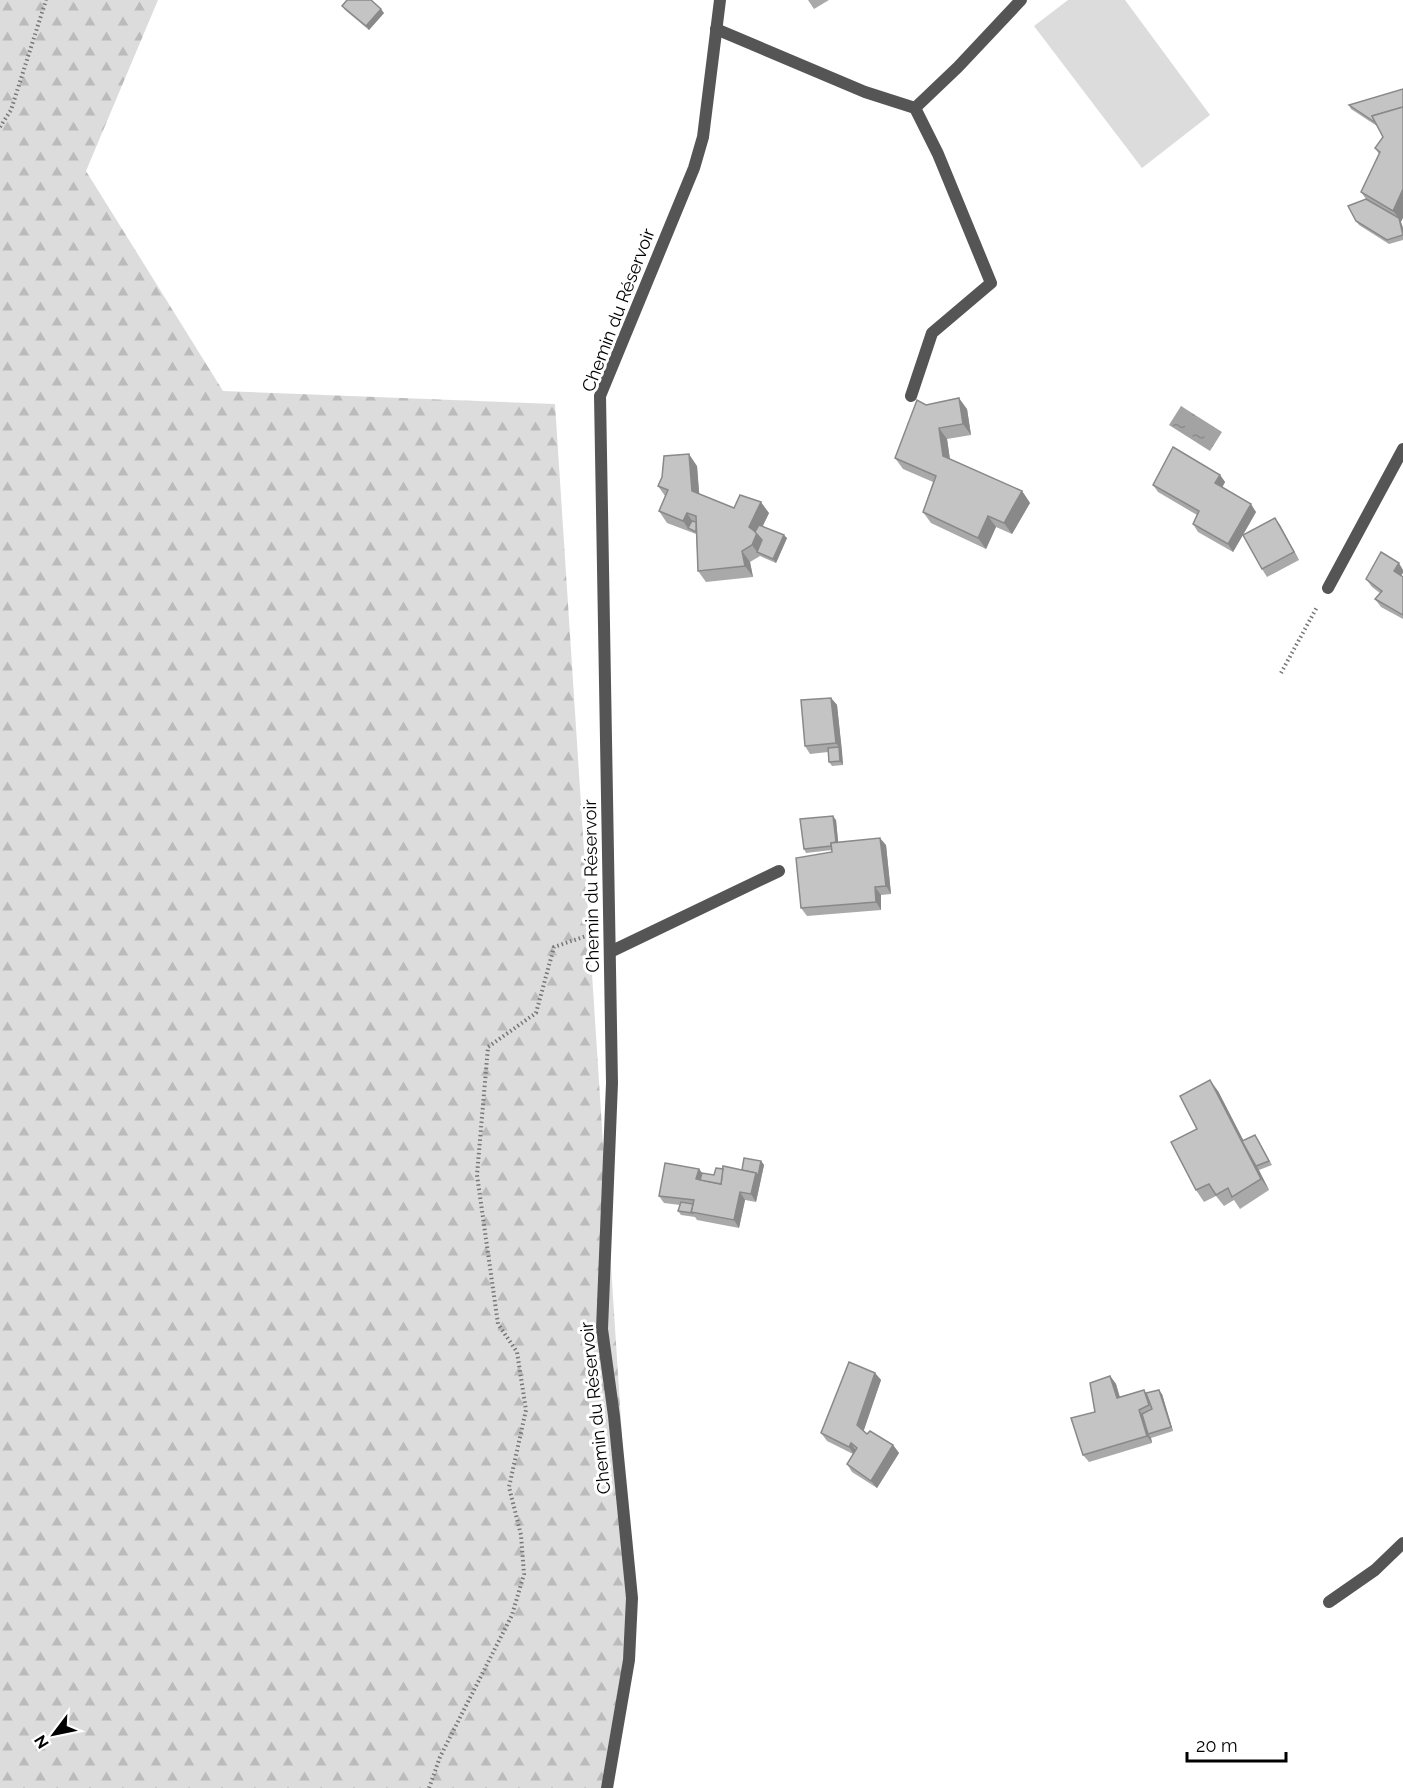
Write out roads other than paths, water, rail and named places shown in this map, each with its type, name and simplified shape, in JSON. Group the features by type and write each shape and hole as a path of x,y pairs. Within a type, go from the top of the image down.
{"street":[{"name":"Chemin du Réservoir","path":"608,1788 629,1660 632,1598 614,1416 602,1329 612,1083 600,396 694,168 703,137 720,0"},
{"path":"915,108 958,67 1021,0"},
{"path":"716,30 865,92 915,108 938,153 991,283 932,333 911,396"},
{"path":"1328,588 1403,449"},
{"path":"610,952 779,871"},
{"path":"1329,1602 1375,1570 1403,1543"}],"water":[{"path":"1181,406 1222,432 1210,451 1169,425"}]}
